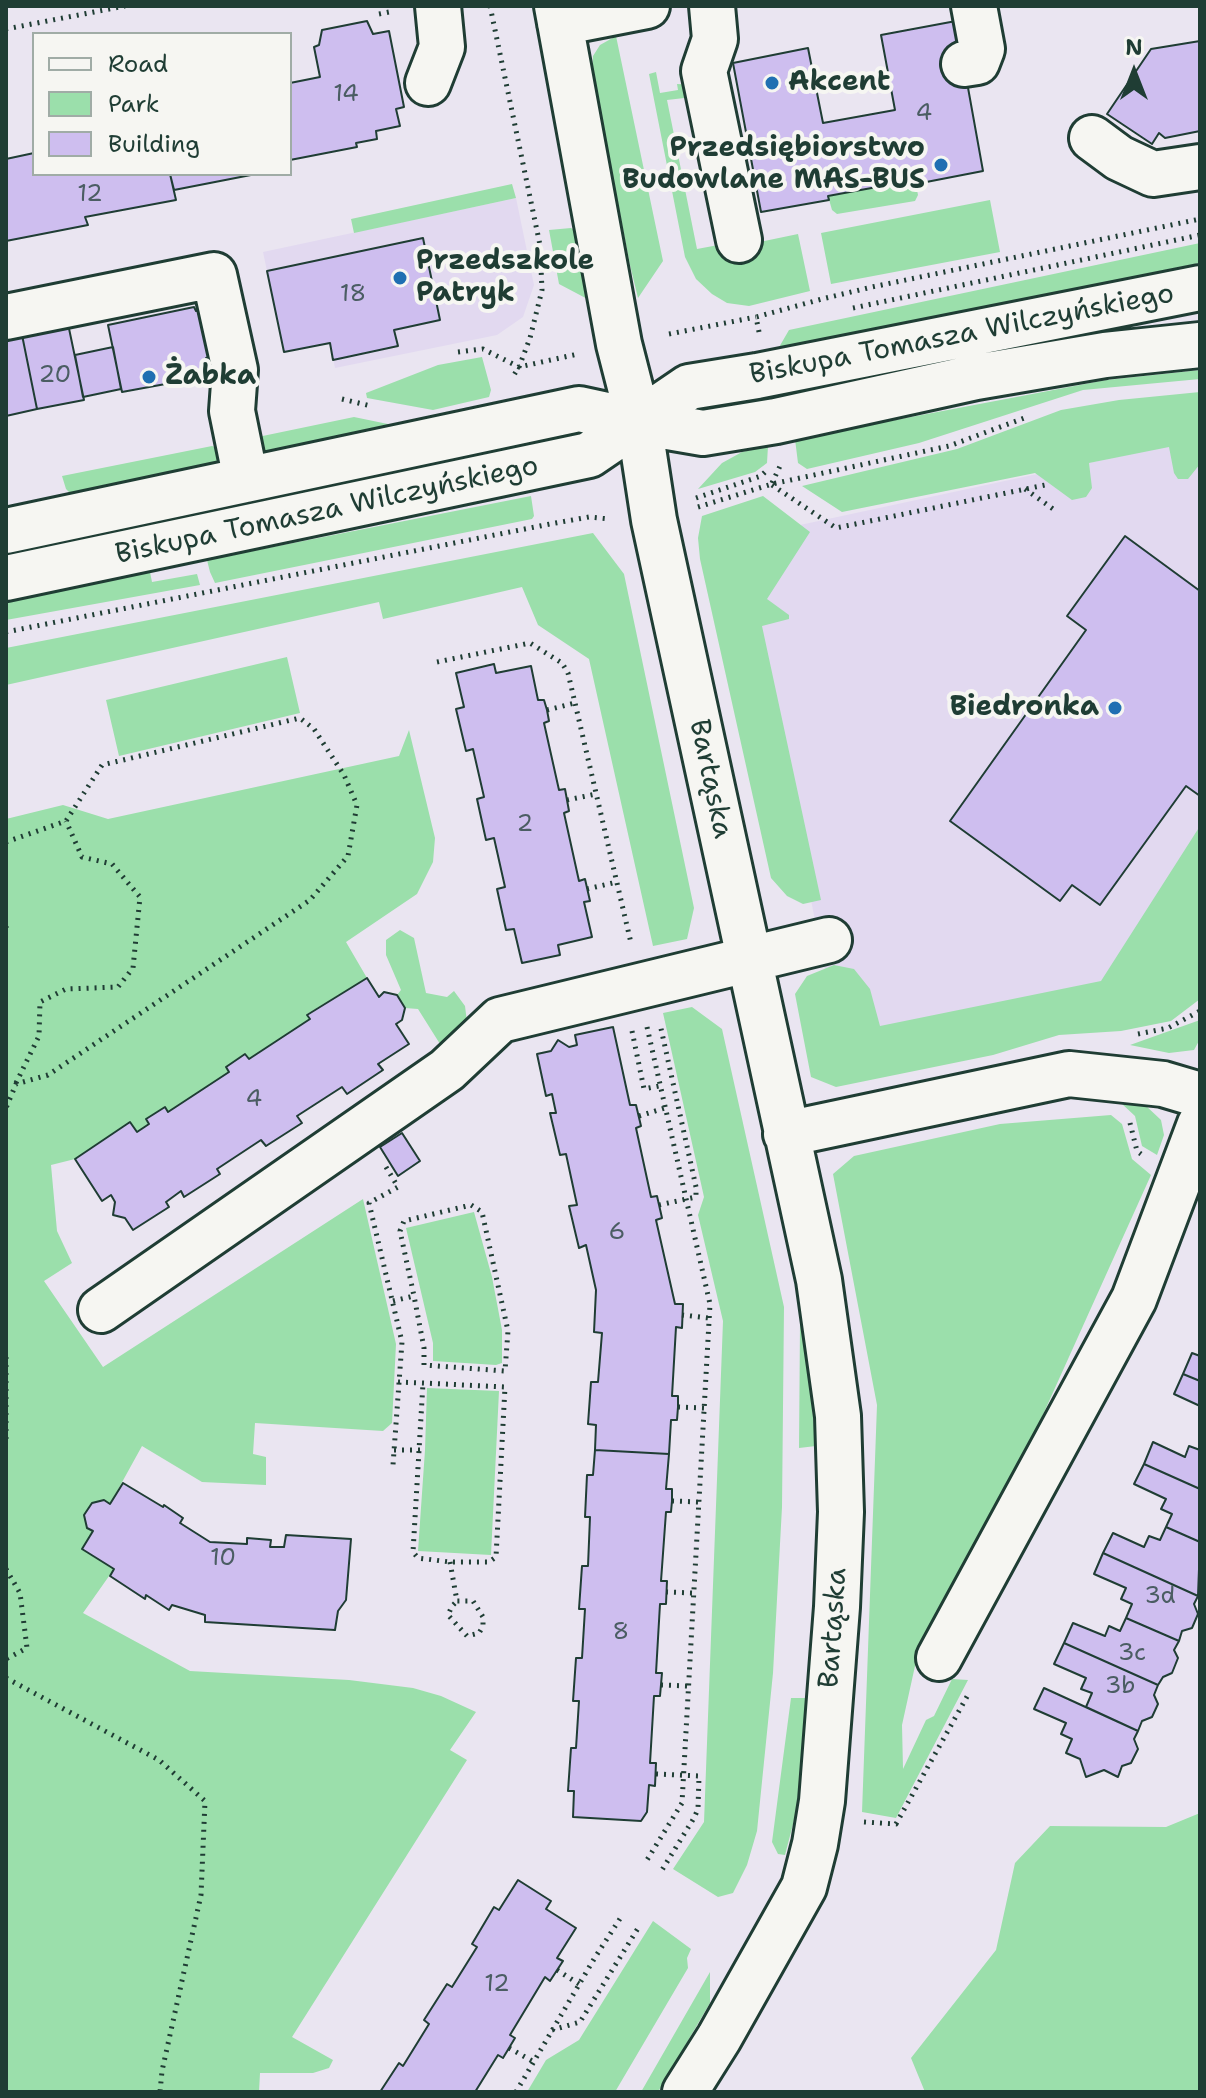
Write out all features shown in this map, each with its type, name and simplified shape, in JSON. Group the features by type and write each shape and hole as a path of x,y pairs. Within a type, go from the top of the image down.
{"street":[{"path":"428,83 442,47 438,6"},
{"path":"558,15 647,6"},
{"path":"712,6 715,39 704,71 739,240"},
{"path":"964,64 977,62 982,49 974,6"},
{"name":"Bartąska","path":"558,15 619,344 639,422 654,520 819,1280 838,1416 841,1512 838,1576 822,1801 815,1844 804,1887 685,2092"},
{"path":"1092,138 1119,158 1153,174 1200,167"},
{"path":"6,317 214,275 235,370 232,411 246,480"},
{"name":"Biskupa Tomasza Wilczyńskiego","path":"6,578 589,455 689,387 1200,288"},
{"name":"Biskupa Tomasza Wilczyńskiego","path":"6,531 579,409 703,433 776,421 976,377 1105,355 1200,345"},
{"path":"101,1310 447,1070 500,1020 829,940"},
{"path":"786,1134 1069,1074 1163,1084 1200,1095"},
{"path":"957,1670 1134,1299 1200,1124"}],"path":[{"path":"6,29 125,6"},
{"path":"490,6 540,245 542,290 530,338 507,387"},
{"path":"669,334 756,317 872,287 1200,219"},
{"path":"910,295 1200,235"},
{"path":"756,317 761,343"},
{"path":"458,352 483,349 519,367 583,353"},
{"path":"342,399 371,407"},
{"path":"695,508 772,484 949,446 1027,416"},
{"path":"695,498 761,476 771,465"},
{"path":"772,484 836,528 1050,484"},
{"path":"1025,489 1056,511"},
{"path":"6,632 550,524 589,517 605,520"},
{"path":"437,662 530,643 562,663 568,673 631,944"},
{"path":"547,710 575,703"},
{"path":"6,842 66,821 102,765 300,718 314,729 344,775 357,805 348,856 310,900 48,1075 16,1084 6,1097"},
{"path":"567,800 596,794"},
{"path":"6,1108 39,1036 40,1002 66,989 118,987 133,968 140,897 112,864 82,857 66,821"},
{"path":"587,889 617,882"},
{"path":"659,1022 696,1187 696,1197 659,1205"},
{"path":"632,1029 644,1089 659,1086"},
{"path":"647,1860 682,1803 710,1318 710,1304 650,1045"},
{"path":"639,1116 665,1108"},
{"path":"363,1128 398,1187 369,1203 402,1342 393,1465"},
{"path":"471,1205 482,1212 508,1331 505,1371 424,1365 424,1348 414,1296 400,1231 404,1221 471,1205"},
{"path":"393,1301 414,1296"},
{"path":"682,1315 710,1318"},
{"path":"6,1357 6,1440"},
{"path":"398,1382 423,1383 505,1387 496,1557 489,1562 418,1558 413,1552 422,1450 423,1383"},
{"path":"678,1407 704,1408"},
{"path":"394,1450 422,1450"},
{"path":"672,1501 699,1502"},
{"path":"450,1562 457,1601"},
{"path":"6,1569 20,1593 27,1648 6,1659"},
{"path":"666,1592 694,1593"},
{"path":"457,1601 473,1601 478,1607 483,1617 479,1633 467,1636 448,1615 457,1601"},
{"path":"855,1821 896,1824 957,1670"},
{"path":"6,1678 159,1760 205,1801 201,1895 160,2092"},
{"path":"661,1685 688,1686"},
{"path":"656,1774 699,1776 698,1809 662,1870"},
{"path":"516,2092 623,1914"},
{"path":"552,2031 580,2022 640,1925"},
{"path":"557,1970 579,1984"},
{"path":"509,2048 534,2062"}],"shaded area":[{"name":"Przedszkole Patryk","path":"516,198 534,285 523,317 497,335 335,368 330,343 284,352 263,252"},
{"path":"1200,439 1200,849 1108,987 839,1040 751,601 800,525"}],"green space":[{"path":"616,36 663,261 638,298 592,71 593,56 600,45"},
{"path":"656,72 660,93 678,90 677,84 695,85 693,97 667,100 697,249 729,243 750,244 798,234 810,291 749,306 727,303 696,279 685,257 649,74"},
{"path":"915,180 918,195 915,201 837,214 832,210 828,196"},
{"path":"512,184 516,198 354,233 351,219"},
{"path":"990,200 1000,252 831,284 821,233"},
{"path":"571,228 585,236 595,303 559,284 549,230"},
{"path":"1200,243 1200,263 778,349 789,330"},
{"path":"482,357 491,390 489,397 433,410 367,398 366,393 438,365"},
{"path":"1200,370 1200,379 1083,390 919,443 807,469 798,463 795,439 1106,380"},
{"path":"1200,392 1200,464 1188,479 1178,479 1174,473 1169,447 1089,463 1092,488 1086,497 1072,500 1035,473 842,512 802,486 957,449 1061,410 1119,400"},
{"path":"354,417 412,429 270,459 254,449 253,438"},
{"path":"212,446 226,451 229,462 72,495 66,489 62,476"},
{"path":"768,446 767,463 755,472 698,489 722,463 742,452"},
{"path":"531,496 532,519 215,583 207,560"},
{"path":"763,496 810,532 767,599 789,615 789,619 762,626 821,900 803,904 787,896 771,878 700,559 698,538 702,516"},
{"path":"593,533 624,574 694,908 687,939 653,946 589,659 538,625 522,587 383,619 379,602 6,685 6,648"},
{"path":"150,572 152,582 197,574 200,585 6,620 6,601"},
{"path":"287,657 300,713 119,756 106,700"},
{"path":"409,730 435,838 433,862 417,894 346,942 367,978 307,1014 310,1019 249,1059 245,1054 227,1066 229,1072 168,1112 165,1107 146,1119 149,1124 137,1132 130,1122 75,1159 51,1165 57,1231 72,1263 44,1281 103,1367 363,1199 396,1344 392,1423 383,1431 255,1423 253,1454 266,1457 266,1485 202,1482 142,1446 110,1504 104,1500 92,1503 84,1515 87,1528 93,1531 82,1549 114,1569 83,1613 190,1671 349,1680 413,1688 441,1696 476,1712 450,1750 467,1760 292,2037 333,2060 329,2068 313,2073 260,2073 259,2092 6,2092 6,819 63,805 108,819 399,756"},
{"path":"1200,826 1200,999 1171,1021 1121,1031 1059,1035 993,1055 836,1087 811,1077 795,994 807,976 834,965 854,969 870,989 880,1026 1101,981"},
{"path":"400,930 414,938 426,993 447,997 454,991 465,1006 468,1030 451,1047 440,1044 418,1009 405,1008 397,995 401,990 386,955 386,940"},
{"path":"692,1007 722,1029 784,1307 782,1507 773,1673 757,1831 747,1865 733,1893 718,1897 673,1869 704,1822 723,1321 698,1215 704,1197 663,1013"},
{"path":"1200,1020 1200,1039 1194,1050 1169,1053 1130,1045"},
{"path":"1121,1103 1144,1104 1161,1120 1164,1135 1157,1155 1142,1146 1135,1116"},
{"path":"1111,1115 1122,1124 1132,1159 1151,1175 1018,1470 915,1666 902,1725 903,1769 926,1720 934,1716 952,1679 968,1680 896,1818 862,1812 877,1405 833,1174 854,1156 1000,1124"},
{"path":"474,1212 492,1277 502,1330 502,1363 496,1365 433,1361 433,1343 406,1228"},
{"path":"800,1323 804,1323 816,1446 799,1448"},
{"path":"427,1388 499,1391 491,1555 418,1551"},
{"path":"791,1698 806,1698 797,1809 785,1855 778,1854 772,1842"},
{"path":"1200,1813 1200,2092 925,2092 911,2058 996,1950 1015,1863 1050,1826 1166,1827"},
{"path":"653,1921 691,1949 687,1958 688,1968 615,2092 527,2092 546,2060 579,2040"},
{"path":"710,1972 710,2003 658,2092 641,2092"}],"building":[{"path":"367,21 373,34 389,31 404,107 396,109 400,126 376,131 377,139 356,143 357,147 292,160 292,83 320,77 314,47 319,45 322,30"},
{"path":"956,21 983,171 828,196 829,200 761,212 733,63 808,48 823,123 895,110 881,35"},
{"path":"1200,41 1200,131 1165,138 1159,133 1152,144 1107,114 1151,49"},
{"path":"32,153 32,176 170,176 176,200 85,217 88,225 6,241 6,159"},
{"path":"170,176 246,176 174,190"},
{"name":"Przedszkole Patryk","path":"423,238 440,320 394,330 398,346 333,360 330,343 284,352 267,271"},
{"path":"194,307 196,311 206,309 216,355 206,358 209,376 122,392 108,325"},
{"path":"67,319 84,400 37,409 21,330"},
{"path":"21,330 37,409 6,416 6,333"},
{"path":"113,347 121,389 83,397 75,355"},
{"name":"Biedronka","path":"1125,536 1200,591 1200,796 1186,786 1100,905 1072,885 1060,901 950,821 1086,630 1067,616"},
{"path":"494,664 496,673 531,666 538,700 544,700 547,710 549,721 544,723 559,790 565,789 569,811 564,813 579,881 585,879 590,901 584,902 592,937 558,945 560,955 522,963 514,929 506,930 497,889 505,887 494,838 486,840 477,799 484,797 473,749 466,751 456,709 464,707 456,673"},
{"path":"367,978 379,997 384,992 397,995 405,1008 402,1020 396,1024 409,1044 378,1064 383,1070 347,1094 342,1087 297,1116 302,1123 266,1146 261,1140 217,1169 220,1174 184,1197 181,1191 166,1202 169,1207 133,1230 125,1218 113,1215 115,1202 111,1195 102,1201 75,1159 130,1122 137,1132 149,1124 146,1119 165,1107 168,1112 229,1072 226,1067 245,1054 249,1059 310,1019 307,1015"},
{"path":"613,1027 630,1105 636,1105 641,1126 636,1128 651,1197 657,1196 662,1218 656,1220 675,1304 683,1304 682,1328 676,1327 672,1396 678,1396 678,1407 677,1420 671,1420 669,1454 595,1450 596,1425 588,1424 591,1382 598,1382 602,1333 594,1332 596,1290 586,1245 579,1248 569,1206 577,1205 566,1154 560,1155 550,1113 556,1113 552,1094 546,1096 537,1054 551,1051 558,1040 569,1047 577,1045 575,1035"},
{"path":"402,1133 420,1161 398,1176 380,1147"},
{"path":"1192,1353 1200,1356 1200,1381 1183,1374"},
{"path":"1183,1374 1200,1381 1200,1406 1174,1394"},
{"path":"1153,1442 1185,1457 1189,1446 1200,1450 1200,1489 1144,1464"},
{"path":"595,1450 669,1454 666,1489 672,1489 672,1501 671,1512 666,1512 661,1581 667,1581 666,1604 660,1604 656,1673 662,1673 660,1696 654,1696 650,1763 656,1763 655,1786 649,1785 647,1812 641,1821 573,1817 574,1791 568,1791 571,1748 576,1748 579,1701 573,1701 576,1658 582,1658 585,1609 579,1609 582,1566 588,1566 590,1517 585,1517 587,1475 593,1475"},
{"path":"1144,1464 1200,1489 1200,1542 1166,1527 1172,1514 1161,1509 1166,1499 1134,1484"},
{"path":"123,1483 164,1505 183,1518 180,1523 210,1542 247,1544 247,1538 271,1540 270,1547 284,1547 286,1535 351,1539 346,1600 338,1611 335,1630 205,1622 205,1615 172,1605 169,1610 146,1595 145,1599 110,1576 114,1569 82,1549 93,1531 87,1528 84,1515 92,1503 104,1500 110,1504"},
{"path":"1166,1527 1200,1542 1198,1596 1103,1553 1113,1533 1144,1547 1149,1536 1160,1540"},
{"path":"1103,1553 1198,1596 1194,1604 1198,1614 1192,1628 1182,1631 1179,1641 1126,1618 1132,1604 1121,1599 1126,1588 1094,1574"},
{"path":"1126,1618 1179,1641 1174,1650 1178,1658 1172,1673 1163,1677 1158,1685 1064,1643 1073,1623 1105,1636 1109,1626 1120,1631"},
{"path":"1064,1643 1158,1685 1154,1695 1158,1704 1152,1717 1142,1721 1138,1731 1086,1707 1092,1693 1081,1689 1086,1678 1054,1664"},
{"path":"1044,1688 1138,1731 1134,1739 1138,1749 1131,1763 1122,1766 1118,1777 1104,1770 1086,1777 1080,1759 1066,1753 1072,1739 1061,1734 1066,1723 1034,1709"},
{"path":"518,1880 551,1901 546,1909 576,1928 557,1958 563,1961 550,1981 545,1977 510,2035 515,2038 503,2058 498,2055 475,2092 380,2092 399,2063 403,2066 429,2024 424,2020 447,1984 452,1987 477,1947 472,1944 494,1907 499,1910"}],"place":[{"name":"Akcent","path":"772,83"},
{"name":"Przedsiębiorstwo Budowlane MAS-BUS","path":"941,165"},
{"name":"Przedszkole Patryk","path":"400,278"},
{"name":"Żabka","path":"149,377"},
{"name":"Biedronka","path":"1115,708"}]}
